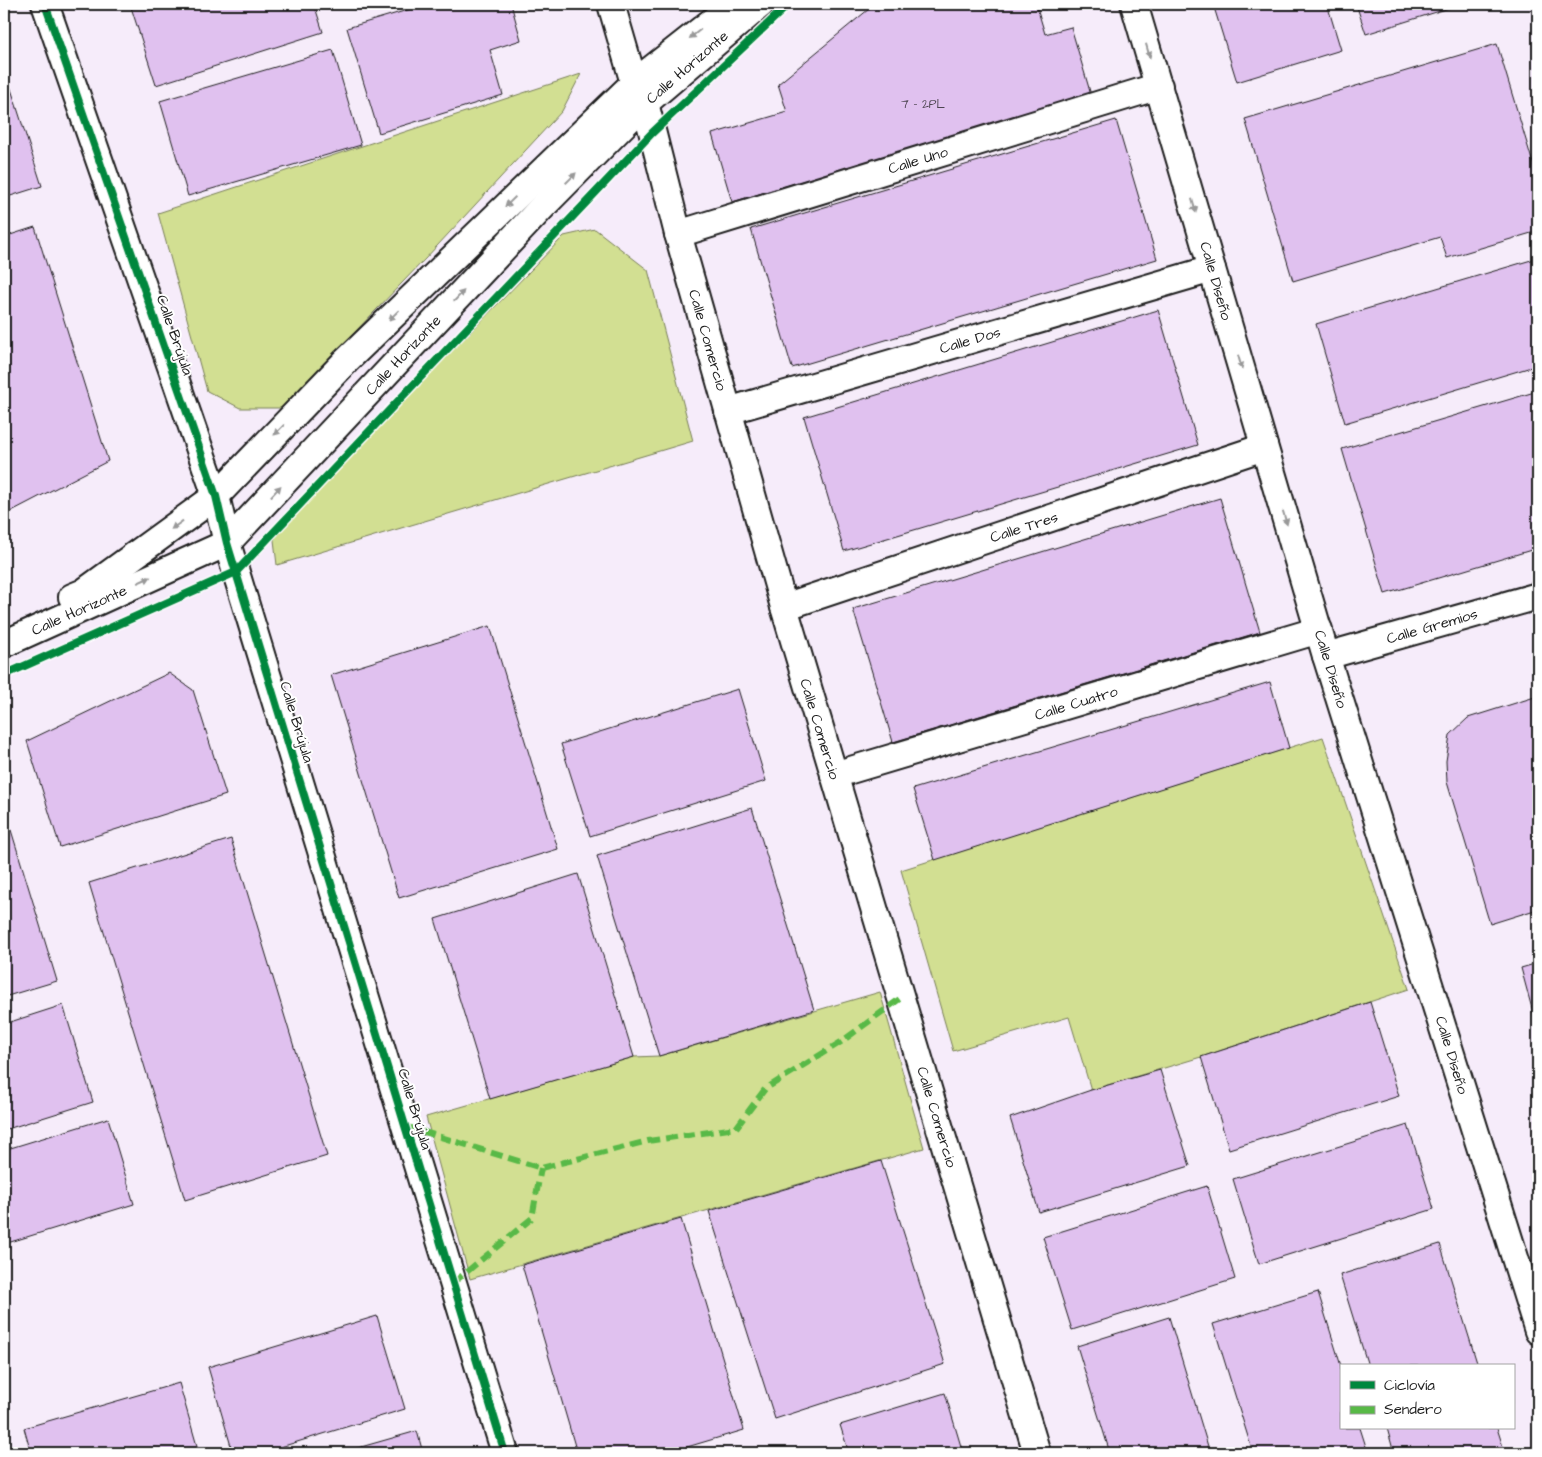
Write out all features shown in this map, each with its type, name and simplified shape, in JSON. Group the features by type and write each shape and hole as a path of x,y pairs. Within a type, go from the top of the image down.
{"street":[{"name":"Calle Brújula","path":"45,4 216,496 228,543 505,1453"},
{"name":"Calle Comercio","path":"611,4 640,93 784,607 1037,1453"},
{"name":"Calle Horizonte","path":"4,626 84,592 216,496 346,361 640,93 734,4"},
{"name":"Calle Horizonte","path":"4,644 228,543 546,204 640,93 761,4"},
{"name":"Calle Diseño","path":"1134,4 1326,656 1538,1330"},
{"name":"Calle Uno","path":"678,234 1159,86"},
{"name":"Calle Dos","path":"728,411 1212,269"},
{"name":"Calle Tres","path":"784,607 1264,448"},
{"name":"Calle Gremios","path":"1326,656 1538,596"},
{"name":"Calle Cuatro","path":"834,775 1319,630"}],"shaded area":[{"path":"4,4 1538,4 1538,1453 4,1453"}],"green space":[{"path":"581,74 562,111 425,259 282,408 240,408 207,391 158,213"},
{"path":"595,229 648,270 693,441 277,565 274,540 283,525 564,236"},
{"path":"1323,737 1409,989 1201,1057 1091,1090 1069,1017 953,1051 901,870"},
{"path":"880,992 924,1148 470,1279 426,1117 634,1057 659,1056"}],"building":[{"path":"130,4 314,4 323,32 156,85"},
{"path":"428,4 511,4 521,40 490,50 503,95 379,133 347,28"},
{"path":"875,4 1036,4 1045,34 1071,27 1091,95 732,202 712,134 787,112 778,84"},
{"path":"1213,4 1327,4 1341,50 1237,82"},
{"path":"1356,4 1462,4 1366,34"},
{"path":"1497,44 1538,180 1538,231 1447,258 1440,237 1293,281 1245,119"},
{"path":"333,50 361,145 188,196 160,101"},
{"path":"4,67 42,186 4,198"},
{"path":"1116,120 1157,259 792,368 751,229"},
{"path":"35,227 108,461 4,515 4,237"},
{"path":"1538,258 1538,365 1345,423 1316,324"},
{"path":"1158,310 1198,445 844,551 804,417"},
{"path":"1538,391 1538,548 1385,594 1342,449"},
{"path":"1220,498 1260,632 893,742 853,609"},
{"path":"490,626 558,849 399,898 331,675"},
{"path":"169,673 193,690 226,795 60,847 27,741"},
{"path":"1270,682 1289,748 935,860 913,789"},
{"path":"738,689 766,781 590,836 561,744"},
{"path":"1538,696 1538,909 1490,924 1447,782 1446,761 1450,735 1468,718"},
{"path":"4,807 57,981 4,997"},
{"path":"752,808 814,1010 659,1056 597,856"},
{"path":"231,839 327,1156 185,1200 89,883"},
{"path":"578,874 634,1057 490,1099 435,919"},
{"path":"1538,963 1538,1031 1521,968"},
{"path":"1370,1002 1399,1096 1229,1149 1201,1057"},
{"path":"63,1005 93,1102 4,1130 4,1024"},
{"path":"1160,1070 1190,1166 1039,1212 1010,1118 1091,1090"},
{"path":"108,1118 134,1204 4,1244 4,1150"},
{"path":"1408,1125 1434,1209 1259,1264 1233,1179"},
{"path":"881,1161 945,1364 775,1419 709,1211"},
{"path":"1207,1186 1235,1279 1072,1330 1043,1237"},
{"path":"681,1219 744,1430 667,1453 577,1453 522,1265"},
{"path":"1440,1244 1477,1364 1367,1364 1340,1275"},
{"path":"1318,1292 1340,1364 1340,1430 1361,1430 1368,1453 1253,1453 1213,1324"},
{"path":"377,1316 405,1409 261,1453 233,1453 208,1367"},
{"path":"1169,1317 1210,1453 1110,1453 1077,1346"},
{"path":"179,1383 199,1453 31,1453 24,1428"},
{"path":"945,1393 963,1453 849,1453 840,1425"},
{"path":"1388,1430 1498,1430 1505,1453 1394,1453"},
{"path":"417,1431 423,1453 340,1453"}],"marked path":[{"path":"405,1126 541,1168 648,1141 736,1128 765,1089 841,1042 901,998"},
{"path":"453,1283 532,1218 541,1168"}],"cycle path":[{"path":"45,4 216,496 227,543 505,1453"},
{"path":"4,675 236,572 652,133 789,4"}]}
